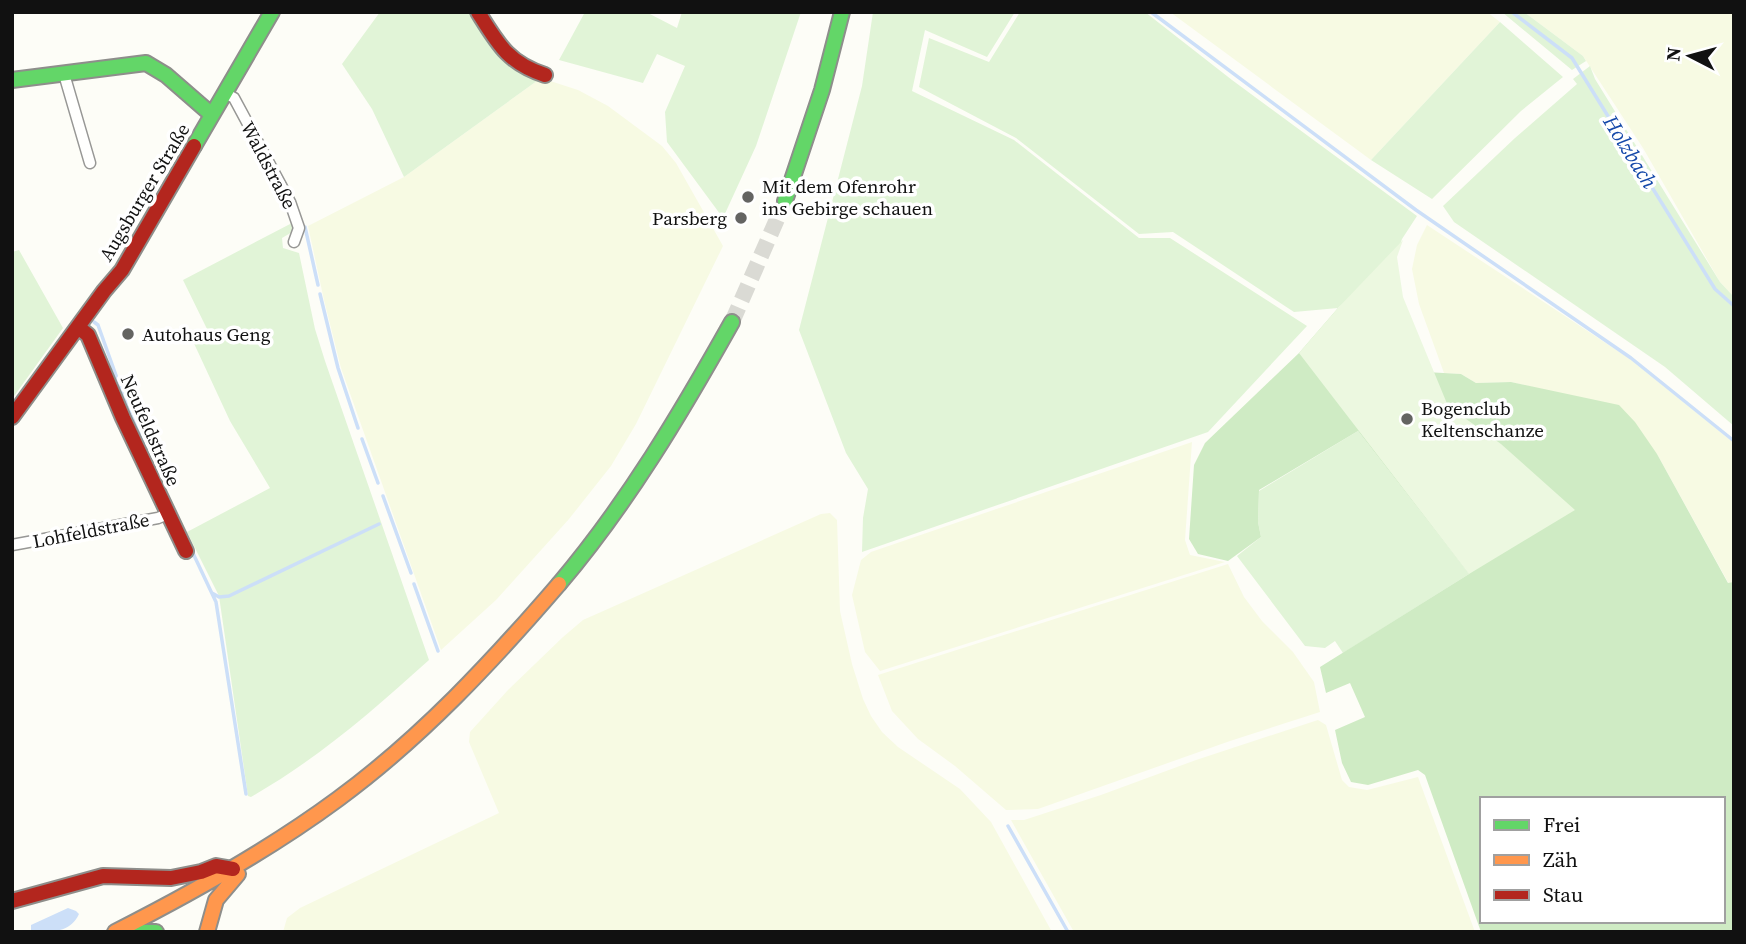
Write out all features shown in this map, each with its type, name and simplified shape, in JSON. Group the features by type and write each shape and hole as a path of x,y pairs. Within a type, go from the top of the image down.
{"main road":[{"name":"Augsburger Straße","path":"12,417 122,270 272,12"},
{"path":"478,12 510,60 524,69 545,75"},
{"path":"785,201 822,90 842,12"},
{"path":"12,80 146,63 166,75 212,115"},
{"path":"115,932 238,866 345,795 456,697 513,640 582,557 631,492 683,412 732,322"},
{"name":"Neufeldstraße","path":"78,327 88,335 186,551"},
{"path":"12,901 103,876 171,878 216,866 238,866"},
{"path":"207,932 218,895 240,872 238,866"},
{"path":"138,932 156,932"}],"street":[{"path":"64,74 90,163"},
{"name":"Waldstraße","path":"225,93 234,98 290,202 299,228 294,242"},
{"name":"Lohfeldstraße","path":"12,545 168,514"}],"green space":[{"path":"380,12 471,12 506,61 541,78 404,177 372,109 342,64"},
{"path":"585,12 646,12 677,28 682,12 801,12 756,146 723,218 667,142 665,112 685,66 657,54 643,83 559,60"},
{"path":"873,12 1015,12 987,57 925,30 912,91 1014,140 1139,238 1170,238 1307,326 1208,432 862,552 863,518 868,489 846,453 799,330 862,86"},
{"path":"1020,12 1145,12 1232,80 1417,216 1402,239 1396,257 1338,308 1294,312 1173,232 1139,234 1016,138 919,87 929,38 989,62"},
{"path":"1170,12 1487,12 1500,22 1371,160"},
{"path":"1502,12 1524,12 1586,61 1572,70"},
{"path":"1524,12 1734,12 1734,297 1720,282 1643,148 1583,56"},
{"path":"1500,22 1563,77 1521,111 1432,199 1371,160"},
{"path":"1590,66 1595,79 1720,282 1734,297 1734,426 1665,367 1454,222 1443,206 1577,84 1573,79"},
{"path":"541,78 578,90 608,106 662,146 676,163 723,246 636,424 611,466 569,519 496,600 441,650 341,368 308,226 404,177"},
{"path":"292,223 299,228 282,238 283,248 299,253 315,329 325,361 429,660 344,733 300,766 251,797 248,796 219,596 187,532 270,488 230,421 191,337 207,329 183,280"},
{"path":"1427,225 1630,359 1734,443 1734,582 1729,584 1657,454 1557,393 1511,382 1476,383 1461,374 1444,373 1419,304 1412,269 1417,245"},
{"name":"Bogenclub Keltenschanze","path":"1403,240 1397,257 1403,297 1448,406 1501,444 1575,510 1469,574 1299,353"},
{"path":"19,250 63,328 12,399 12,252"},
{"path":"1338,308 1408,371 1461,374 1476,383 1511,382 1619,405 1635,422 1657,454 1728,583 1734,582 1734,932 1481,932 1425,775 1418,770 1368,785 1351,782 1342,763 1335,730 1365,717 1350,683 1326,693 1320,667 1469,574 1358,431 1259,490 1258,522 1261,537 1228,561 1198,554 1189,539 1194,465 1205,443 1299,353"},
{"path":"1358,431 1469,574 1343,653 1335,641 1325,648 1305,646 1237,556 1261,537 1258,522 1259,491"},
{"path":"1192,442 1185,540 1190,555 1225,562 880,671 865,652 852,595 861,560 871,552"},
{"path":"830,513 837,520 840,611 852,664 871,716 882,732 898,747 960,789 991,822 1052,932 283,932 287,918 300,908 499,813 469,742 470,732 508,690 583,620 821,514"},
{"path":"1228,564 1244,597 1262,621 1293,652 1314,682 1320,712 1038,809 1006,810 955,766 918,739 892,711 878,675"},
{"path":"1318,720 1326,725 1342,780 1349,787 1367,790 1418,777 1475,932 1074,932 1011,820 1024,820 1101,795"}],"water":[{"path":"68,908 79,914 70,925 58,930 31,932 31,925"}],"waterway":[{"path":"1151,12 1416,210 1631,358 1734,441"},
{"name":"Holzbach","path":"1512,12 1572,58 1715,289 1734,306"},
{"path":"305,227 318,285"},
{"path":"320,294 338,368 358,428"},
{"path":"94,322 98,325 128,409 160,481"},
{"path":"362,439 378,483"},
{"path":"383,496 411,573"},
{"path":"212,593 219,597 229,596 379,524"},
{"path":"191,549 216,602 246,794"},
{"path":"414,584 438,651"},
{"path":"1008,826 1068,932"}],"tunnel":[{"path":"732,322 785,201"}],"traffic: fast":[{"path":"194,146 272,12"},
{"path":"785,201 822,90 842,12"},
{"path":"12,80 146,63 166,75 212,115"},
{"path":"559,584 608,522 652,457 732,322"},
{"path":"138,932 156,932"}],"traffic: slow":[{"path":"115,932 257,853 312,818 369,775 454,698 559,584"},
{"path":"207,932 216,900 238,874"}],"traffic: jam":[{"path":"478,12 505,51 522,65 545,75"},
{"path":"12,417 122,270 194,146"},
{"path":"78,327 88,335 123,418 186,551"},
{"path":"12,901 103,876 171,878 216,866 233,869"}],"place":[{"name":"Mit dem Ofenrohr ins Gebirge schauen","path":"748,197"},
{"name":"Parsberg","path":"741,218"},
{"name":"Autohaus Geng","path":"128,334"},
{"name":"Bogenclub Keltenschanze","path":"1407,419"}]}
